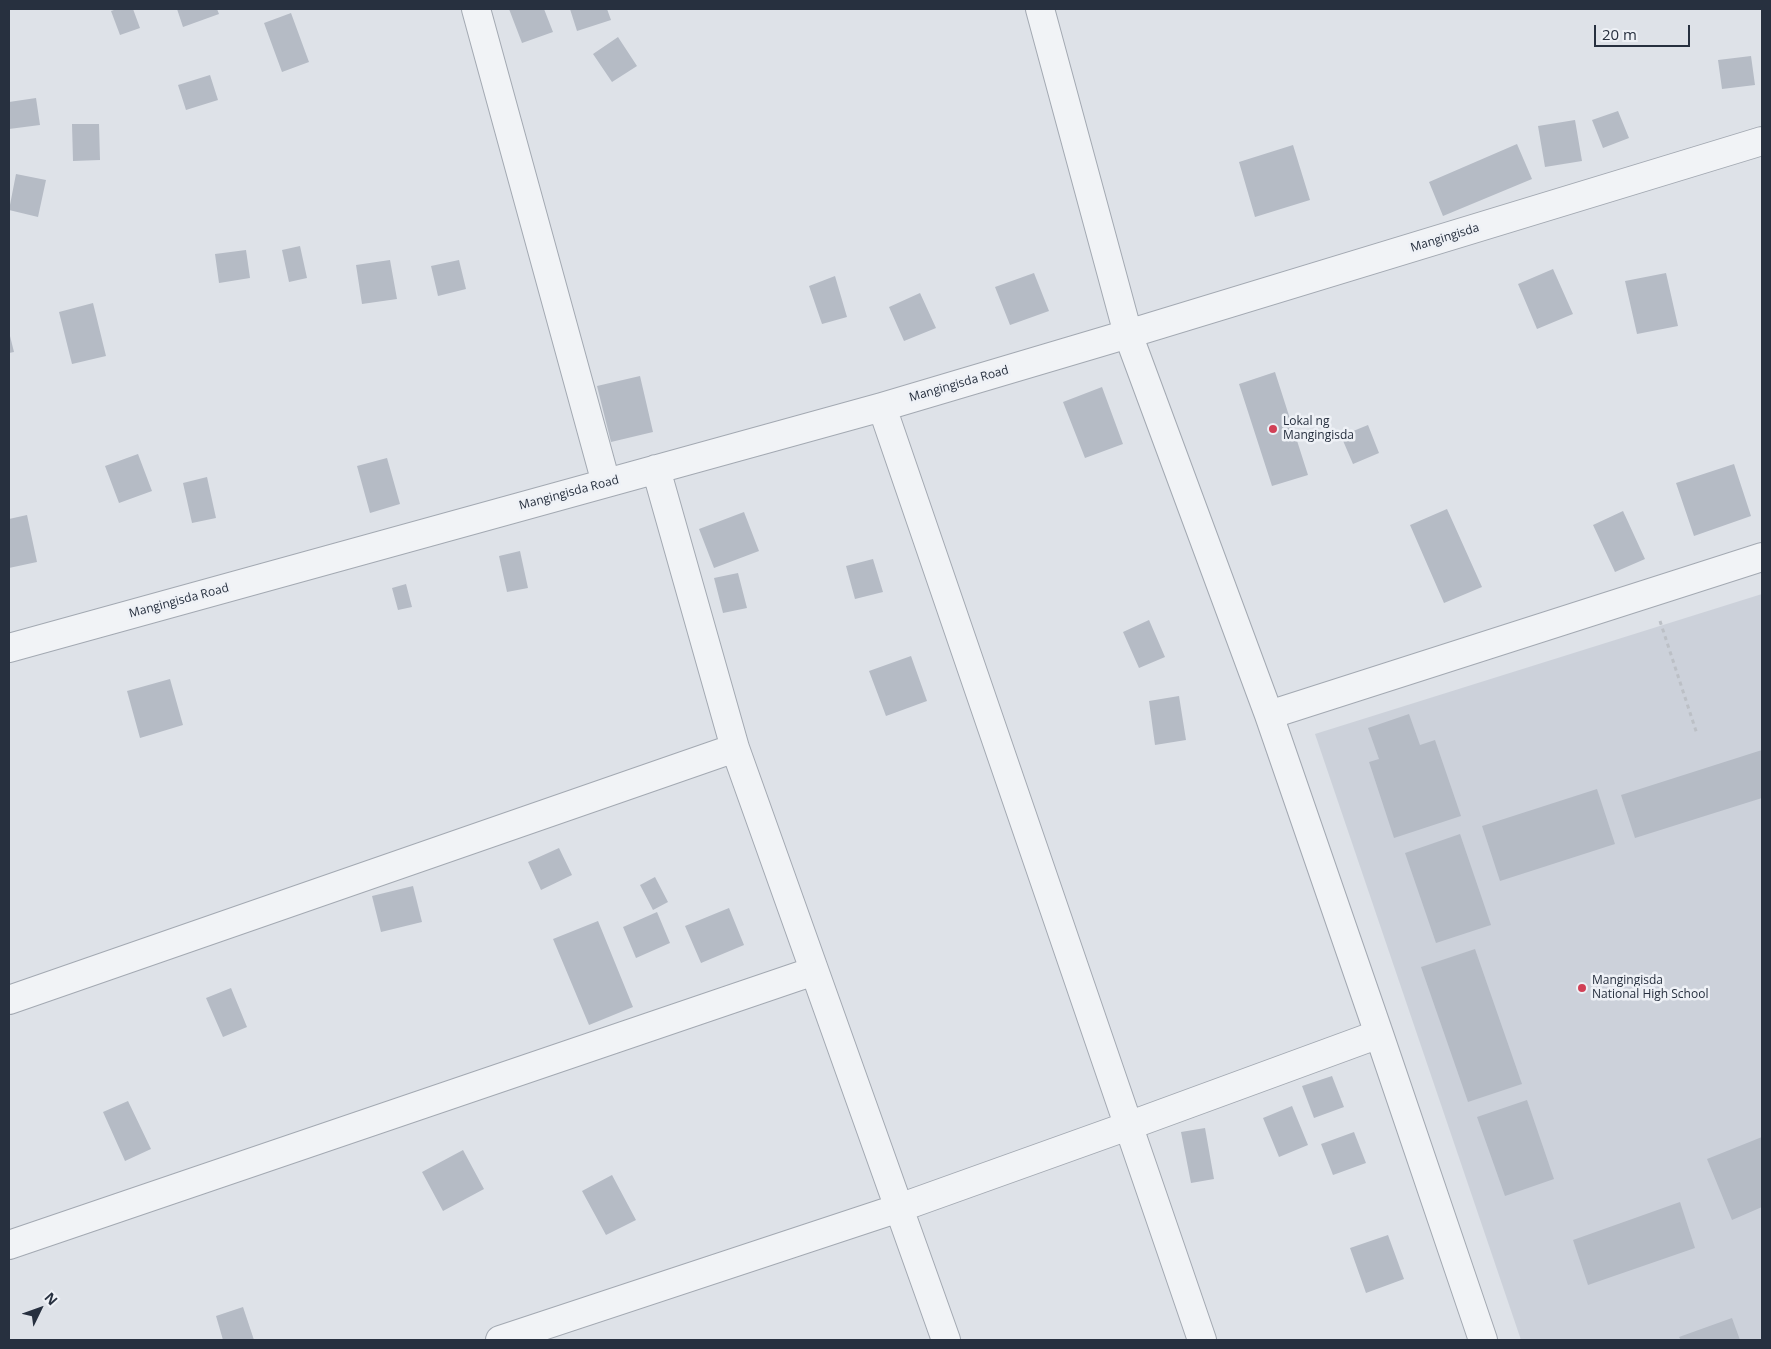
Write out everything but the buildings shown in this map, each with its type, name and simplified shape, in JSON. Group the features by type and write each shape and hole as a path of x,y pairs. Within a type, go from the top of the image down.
{"street":[{"path":"476,9 606,483"},
{"path":"1040,9 1128,334 1269,715 1483,1340"},
{"name":"Mangingisda","path":"1128,334 1762,141"},
{"name":"Mangingisda Road","path":"9,648 882,407 1128,334"},
{"path":"882,407 1202,1340"},
{"path":"656,469 735,748 946,1340"},
{"path":"1269,715 1762,557"},
{"path":"9,1000 735,748"},
{"path":"9,1245 814,971"},
{"path":"500,1340 899,1208 1379,1034"}],"path":[{"path":"1650,593 1697,734"}],"shaded area":[{"name":"Mangingisda National High School","path":"1762,594 1762,1340 1521,1340 1315,734"}],"place":[{"name":"Lokal ng Mangingisda","path":"1273,429"},
{"name":"Mangingisda National High School","path":"1582,988"}]}
